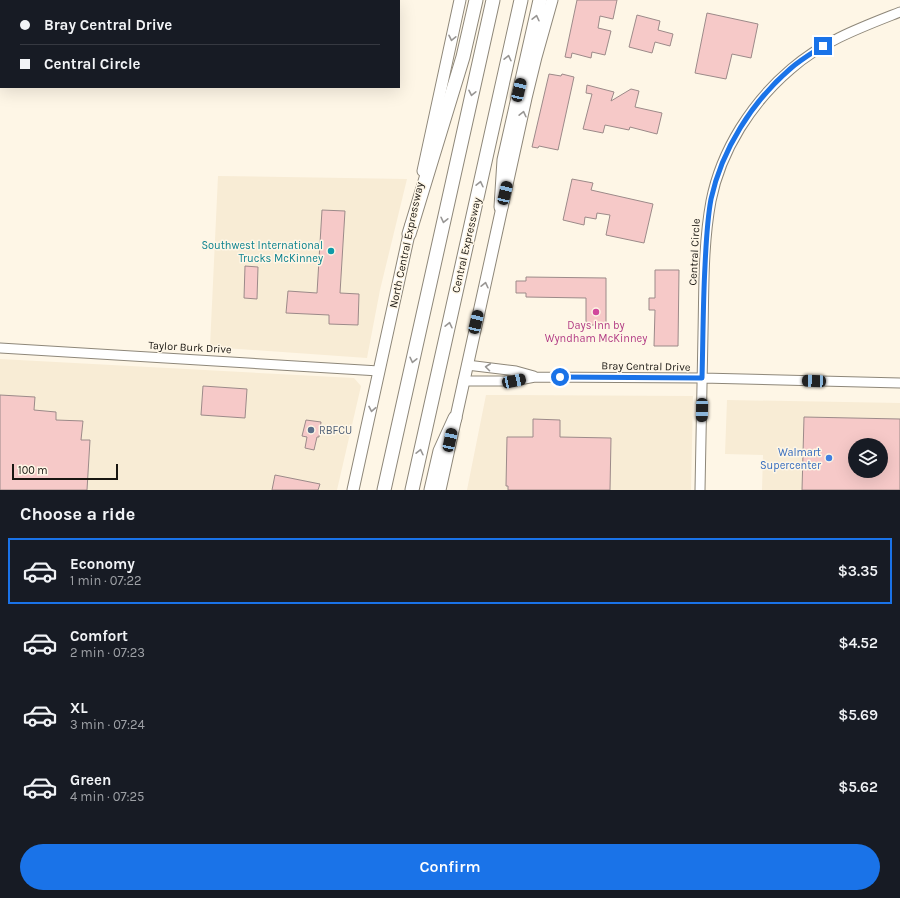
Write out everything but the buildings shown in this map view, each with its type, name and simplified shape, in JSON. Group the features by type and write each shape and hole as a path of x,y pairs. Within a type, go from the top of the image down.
{"highway":[{"path":"409,234 463,57 476,0"},
{"path":"384,490 493,0"},
{"name":"Central Expressway","path":"412,490 521,0"},
{"path":"501,207 504,160 540,0"},
{"path":"431,490 440,451 455,418"}],"main road":[{"name":"North Central Expressway","path":"353,490 460,0"},
{"path":"440,490 501,207 536,57 552,0"}],"street":[{"name":"Central Circle","path":"700,490 704,287 708,215 715,185 729,149 756,105 777,81 791,68 826,44 847,33 900,12"},
{"name":"Taylor Burk Drive","path":"0,348 379,371"},
{"name":"Bray Central Drive","path":"467,365 516,371 535,377"},
{"name":"Bray Central Drive","path":"464,381 514,381 535,377 702,378 900,383"}],"shaded area":[{"path":"218,176 407,179 380,290 367,358 210,347"},
{"path":"0,359 354,378 361,386 337,490 0,490"},
{"path":"486,395 693,396 691,490 467,490"},
{"path":"727,400 900,403 900,490 762,490 763,455 725,454"}],"place":[{"name":"Southwest International Trucks McKinney","path":"331,251"},
{"name":"Days Inn by Wyndham McKinney","path":"596,312"},
{"name":"RBFCU","path":"311,430"},
{"name":"Walmart Supercenter","path":"829,458"}],"route":[{"path":"560,377 702,378 704,287 708,215 711,199 723,162 737,134 756,105 777,81 791,68 823,46"}]}
